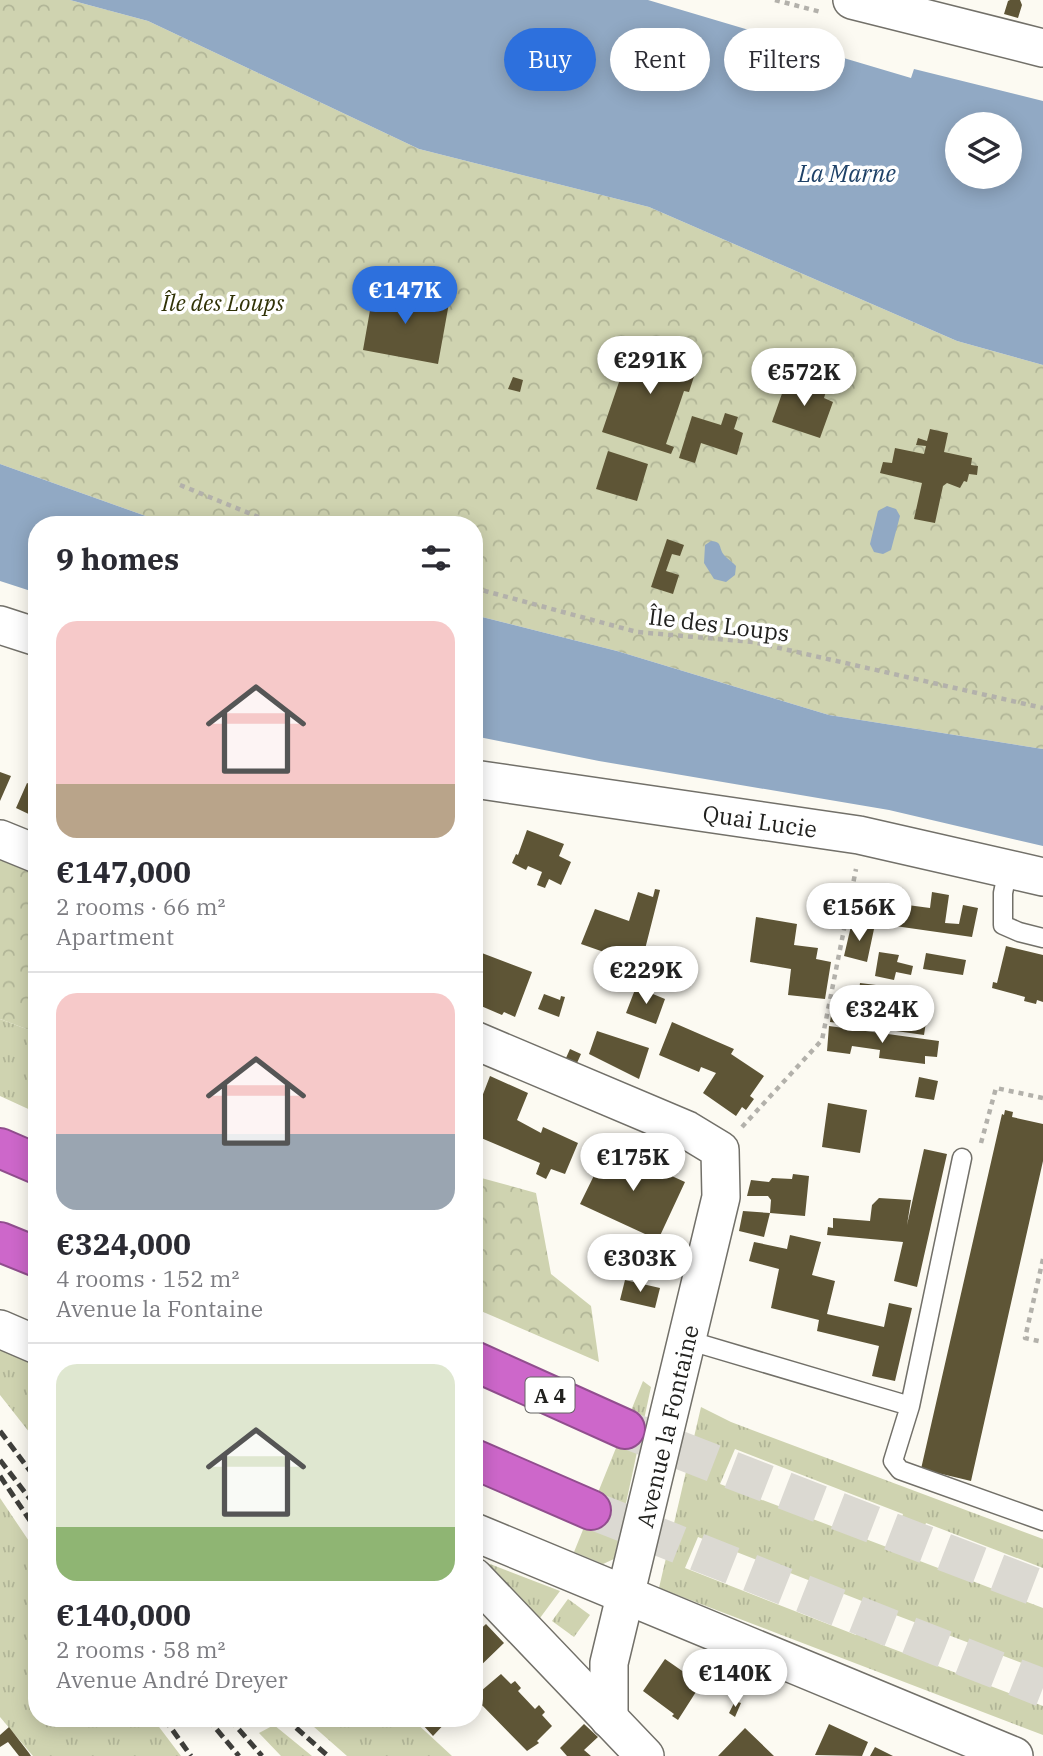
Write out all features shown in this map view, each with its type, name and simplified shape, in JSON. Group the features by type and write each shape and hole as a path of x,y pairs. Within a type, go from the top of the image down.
{"highway":[{"path":"0,1147 28,1160"},
{"path":"0,1242 28,1253"},
{"name":"A 4","path":"483,1365 625,1429"},
{"path":"483,1463 591,1510"}],"street":[{"path":"852,0 1043,48"},
{"path":"0,625 28,634"},
{"name":"Quai Lucie","path":"483,780 859,835 1043,877"},
{"path":"0,839 28,850"},
{"path":"483,1044 688,1130 720,1150"},
{"name":"Avenue la Fontaine","path":"609,1719 610,1663 721,1197 720,1150"},
{"path":"0,1329 28,1341"},
{"path":"483,1536 1014,1756"},
{"path":"483,1586 646,1756"}],"lane":[{"path":"1008,869 1003,893 1003,925 1043,938"},
{"path":"962,1158 910,1406 893,1461 900,1470 1043,1521"},
{"path":"688,1340 910,1406"}],"path":[{"path":"180,485 256,516"},
{"name":"Île des Loups","path":"483,589 637,632 753,642 1043,708"},
{"path":"720,1150 822,1040 856,867"},
{"path":"962,1158 976,1161 996,1088 1043,1098"},
{"path":"1043,1259 1025,1338 1043,1342"}],"green space":[{"name":"Île des Loups","path":"0,0 70,0 148,21 419,149 649,207 957,341 1043,365 1043,749 829,715 617,651 483,617 483,516 146,516 0,464"},
{"path":"0,854 28,868 28,1030 0,1019"},
{"path":"0,1019 28,1030 28,1109 0,1096"},
{"path":"483,1178 536,1193 551,1274 591,1306 599,1362 483,1312"},
{"path":"0,1345 28,1357 28,1431 0,1395"},
{"path":"643,1381 651,1387 614,1559 603,1564 574,1552"},
{"path":"701,1407 731,1422 1043,1539 1043,1568 926,1523 912,1558 1043,1608 1043,1671 893,1614 880,1644 1043,1706 1043,1735 659,1588","holes":["735,1449 903,1514 892,1549 720,1484","698,1537 867,1603 856,1635 685,1568"]},
{"path":"0,1498 28,1540 28,1727 159,1727 181,1756 33,1756 0,1717"},
{"path":"490,1564 560,1591 540,1618 486,1568"},
{"path":"568,1599 590,1615 574,1637 552,1621"},
{"path":"276,1727 312,1756 281,1756 259,1733"},
{"path":"314,1727 421,1727 452,1756 347,1756"}],"water":[{"name":"La Marne","path":"70,0 648,0 742,28 724,28 724,91 845,91 845,58 911,78 914,69 1043,101 1043,365 957,341 649,207 419,149 148,21"},
{"path":"0,464 146,516 28,516 28,590 0,581"},
{"path":"887,506 896,509 900,516 891,550 883,554 874,552 870,544 878,511"},
{"path":"711,541 719,544 724,555 736,566 735,575 726,582 714,579 704,563 705,545"},
{"path":"483,617 617,651 829,715 1043,749 1043,846 889,810 599,761 483,738"}],"building":[{"path":"1010,0 1020,0 1022,5 1018,18 1004,14"},
{"path":"368,287 449,303 438,364 363,350 372,299 366,297"},
{"path":"633,341 699,361 689,392 684,391 666,444 674,447 671,454 602,432"},
{"path":"513,377 523,380 520,392 508,389"},
{"path":"804,378 828,385 824,398 833,402 820,438 772,422 785,385 800,390"},
{"path":"725,413 738,417 734,429 743,433 737,455 701,443 695,463 679,458 692,416 721,425"},
{"path":"930,429 948,433 944,452 972,458 971,465 978,466 977,475 969,474 967,482 964,481 960,488 947,483 943,486 935,523 914,519 922,483 880,473 883,462 892,463 895,448 924,454 926,446 916,445 918,438 927,441"},
{"path":"608,451 648,464 637,501 596,489"},
{"path":"667,539 684,545 680,556 672,554 666,571 679,575 673,594 651,587"},
{"path":"0,772 11,776 0,801"},
{"path":"27,783 28,783 28,814 16,808"},
{"path":"527,830 564,844 559,856 571,862 561,885 549,879 545,888 537,885 542,872 528,866 526,870 512,863 516,854 518,855"},
{"path":"887,886 903,888 900,904 930,908 932,892 949,895 945,923 959,924 963,905 978,908 972,937 881,924 884,906 877,905 880,888 887,889"},
{"path":"655,889 660,890 641,965 581,944 595,909 629,921 638,892 653,897"},
{"path":"756,917 797,924 794,945 818,948 816,959 831,962 825,999 788,995 791,969 750,962"},
{"path":"851,926 874,929 867,962 844,956"},
{"path":"1006,946 1043,955 1043,1002 1037,1000 1036,1004 1024,1001 1025,997 992,988 993,982 997,983"},
{"path":"879,952 899,955 897,962 913,966 911,975 896,972 894,980 875,976"},
{"path":"483,953 532,972 515,1017 504,1012 502,1015 483,1007"},
{"path":"926,953 966,960 963,975 923,969"},
{"path":"860,983 876,985 874,1000 905,1004 907,989 922,991 918,1020 926,1022 924,1035 854,1025"},
{"path":"636,987 665,999 656,1024 626,1013"},
{"path":"544,994 560,1000 561,996 565,997 559,1017 538,1009"},
{"path":"832,1008 847,1011 846,1024 830,1022"},
{"path":"672,1022 734,1049 731,1054 764,1076 750,1096 754,1099 746,1110 742,1107 736,1116 703,1093 716,1073 701,1067 699,1072 659,1055"},
{"path":"829,1026 939,1041 937,1057 925,1056 925,1064 879,1058 880,1050 852,1046 850,1054 827,1051"},
{"path":"597,1031 649,1048 639,1079 589,1054"},
{"path":"570,1049 581,1054 577,1063 566,1058"},
{"path":"490,1076 528,1093 517,1120 541,1133 543,1127 578,1143 565,1174 551,1169 546,1179 536,1174 540,1163 483,1139 483,1094"},
{"path":"919,1077 938,1081 934,1100 915,1097"},
{"path":"828,1103 867,1110 860,1153 822,1147"},
{"path":"1005,1110 1013,1112 1012,1117 1043,1124 1043,1161 971,1481 921,1469"},
{"path":"608,1147 685,1182 658,1240 580,1204"},
{"path":"924,1149 947,1154 917,1287 894,1281 903,1242 827,1235 828,1227 833,1228 833,1218 870,1221 872,1205 879,1198 911,1200 907,1225"},
{"path":"793,1174 809,1176 805,1216 770,1213 771,1200 768,1196 747,1196 751,1180 769,1182 772,1178 792,1179"},
{"path":"743,1211 770,1213 764,1237 739,1231"},
{"path":"790,1235 821,1242 812,1275 835,1281 827,1314 884,1327 889,1303 912,1308 895,1381 872,1376 879,1346 817,1331 819,1320 771,1308 779,1269 749,1261 754,1242 787,1249"},
{"path":"625,1280 660,1288 655,1308 620,1300"},
{"path":"486,1624 504,1643 483,1663 483,1627"},
{"path":"665,1659 701,1684 678,1720 643,1691"},
{"path":"501,1674 511,1684 515,1681 521,1688 518,1691 535,1709 539,1705 545,1712 542,1715 552,1726 537,1741 539,1743 527,1751 483,1706 483,1689"},
{"path":"735,1701 741,1703 735,1717 729,1713"},
{"path":"584,1724 598,1737 584,1750 591,1756 567,1756 560,1748"},
{"path":"829,1724 868,1742 862,1756 815,1755"},
{"path":"9,1727 31,1756 19,1756 8,1742 0,1747 0,1735"},
{"path":"425,1727 442,1727 433,1736"},
{"path":"745,1728 774,1756 718,1756"},
{"path":"875,1747 893,1756 870,1756"}],"tunnel":[{"path":"625,1429 1043,1590"},
{"path":"591,1510 1043,1688"}],"railway":[{"path":"0,1431 28,1468"},
{"path":"0,1460 28,1496"},
{"path":"0,1476 28,1518"},
{"path":"170,1727 191,1756"},
{"path":"215,1727 239,1756"},
{"path":"237,1727 262,1756"},
{"path":"295,1727 328,1756"}]}
